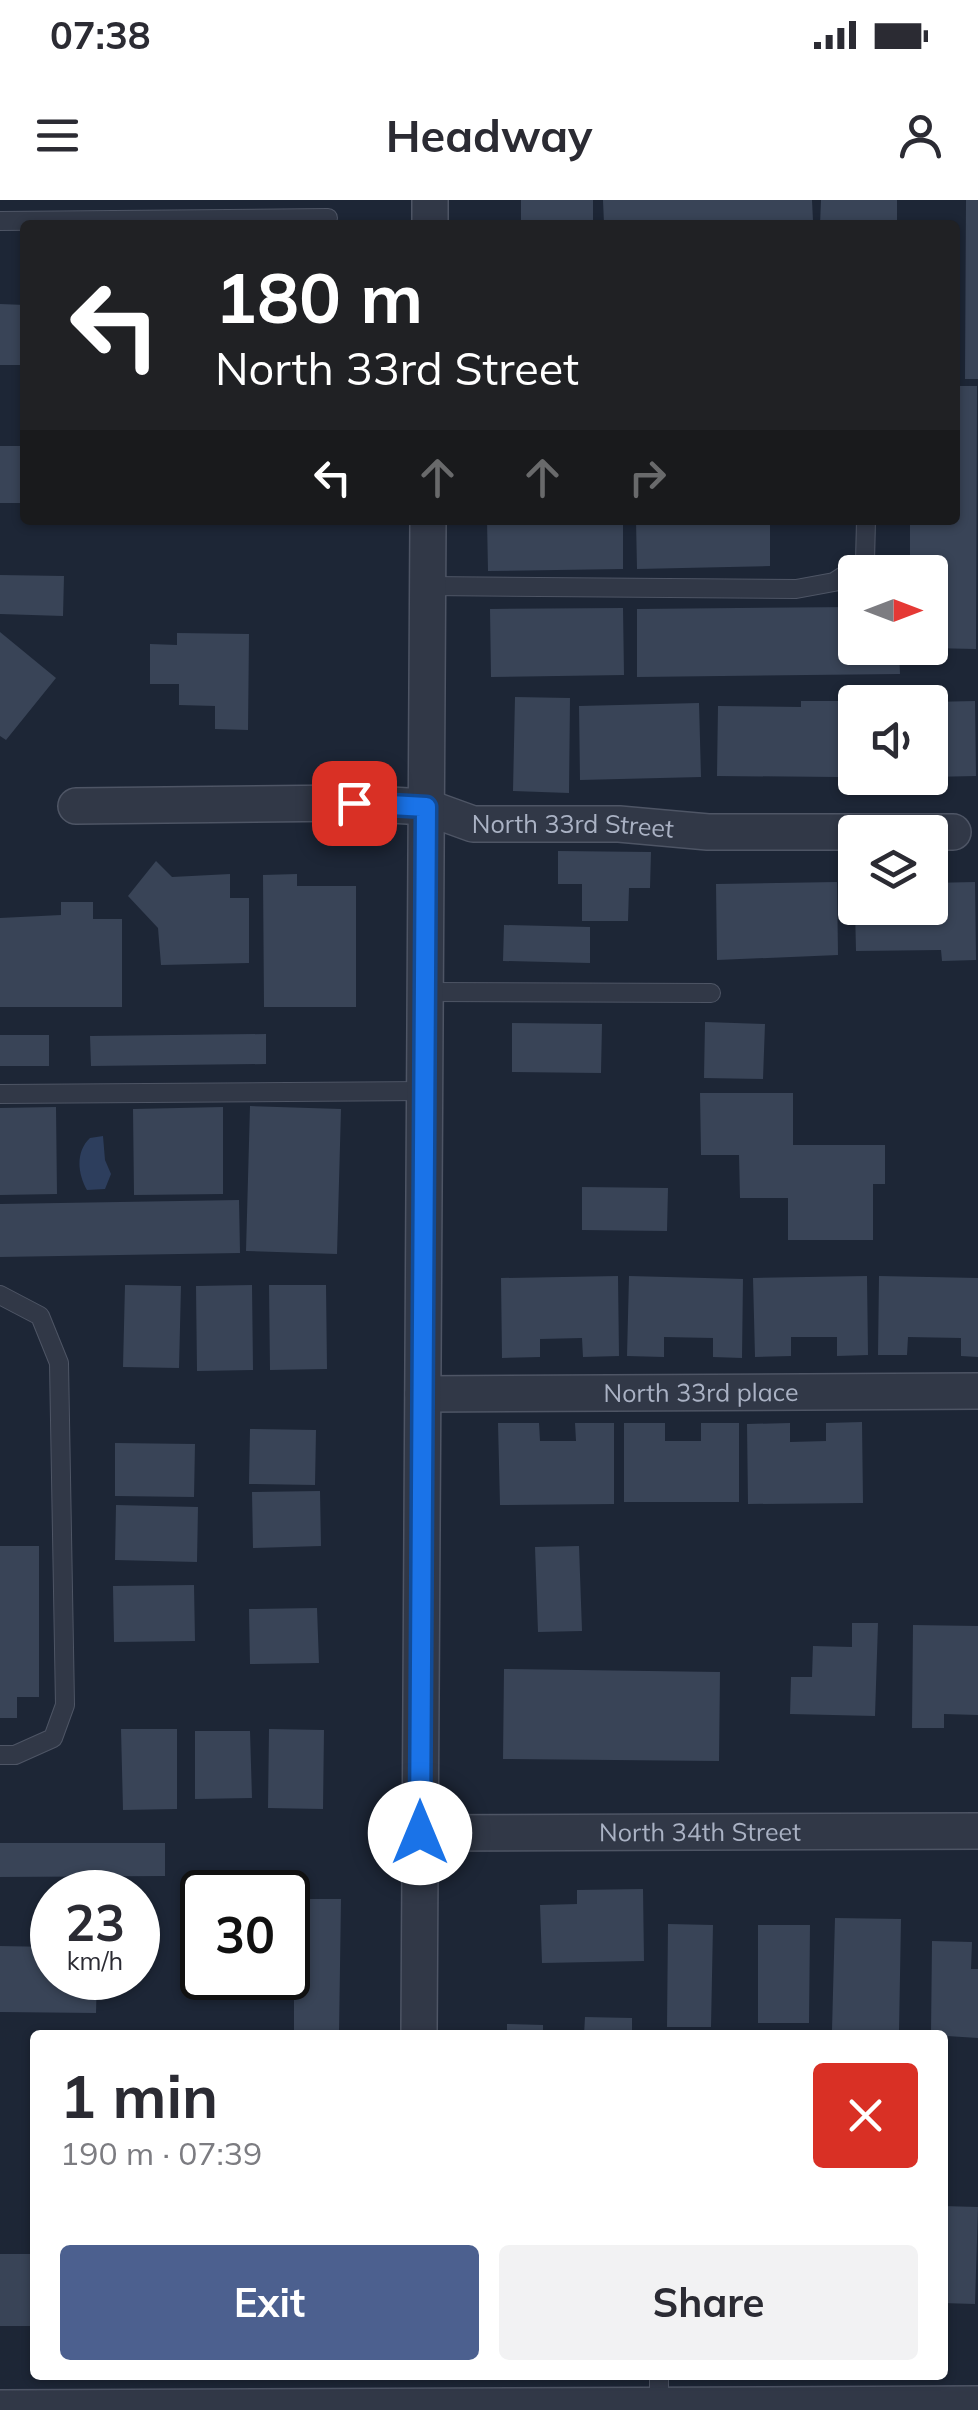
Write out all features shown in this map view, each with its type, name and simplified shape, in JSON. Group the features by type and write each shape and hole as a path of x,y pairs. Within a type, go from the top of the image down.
{"street":[{"path":"419,2030 428,525"},
{"name":"North 33rd Street","path":"76,806 354,803 426,807 473,824 619,824 708,832 953,832"},
{"name":"North 33rd place","path":"423,1394 978,1391"},
{"name":"North 34th Street","path":"420,1833 978,1831"},
{"path":"0,2408 416,2397 978,2404"}],"lane":[{"path":"109,220 328,218"},
{"path":"428,586 796,588 834,582 865,562 866,525"},
{"path":"425,992 711,993"},
{"path":"0,1094 424,1091"},
{"path":"0,1295 40,1316 60,1362 65,1705 53,1738 15,1755 0,1755"}],"water":[{"path":"103,1136 111,1174 105,1189 87,1190 80,1156 90,1138"}],"building":[{"path":"521,200 593,200 593,220 521,220"},
{"path":"603,200 812,200 813,220 604,220"},
{"path":"821,200 897,200 897,220 820,220"},
{"path":"966,200 978,200 978,379 965,379"},
{"path":"0,304 20,305 20,365 0,365"},
{"path":"960,386 977,386 976,649 948,648 948,555 910,555 910,525 960,525"},
{"path":"0,446 20,446 20,503 0,503"},
{"path":"487,525 623,525 623,569 488,571"},
{"path":"636,525 770,525 770,566 637,569"},
{"path":"0,575 64,576 63,616 0,614"},
{"path":"838,607 838,665 900,665 900,674 637,677 637,609"},
{"path":"623,608 624,675 491,677 490,609"},
{"path":"0,632 56,678 6,740 0,736"},
{"path":"177,633 249,634 248,730 215,729 215,706 179,705 179,684 150,684 150,644 177,645"},
{"path":"515,697 570,698 569,793 513,791"},
{"path":"801,701 838,701 838,777 717,776 718,706 801,707"},
{"path":"975,701 976,776 948,777 948,702"},
{"path":"699,703 701,777 580,780 579,706"},
{"path":"558,851 651,852 650,888 629,888 628,921 582,921 582,884 558,884"},
{"path":"156,861 172,877 230,874 230,898 249,898 249,963 161,965 158,928 128,896"},
{"path":"297,874 297,886 356,886 356,1007 264,1007 263,875"},
{"path":"837,882 838,955 717,960 716,884"},
{"path":"975,882 976,960 942,961 941,950 856,951 855,925 948,925 948,883"},
{"path":"61,902 93,902 93,919 122,919 122,1007 0,1007 0,918 61,915"},
{"path":"504,925 590,927 590,963 503,961"},
{"path":"705,1022 765,1024 763,1079 704,1078"},
{"path":"512,1023 602,1024 601,1073 512,1072"},
{"path":"266,1034 266,1064 91,1066 90,1036"},
{"path":"0,1035 49,1035 49,1066 0,1066"},
{"path":"700,1093 793,1093 793,1145 885,1145 885,1184 873,1184 873,1240 788,1240 788,1198 740,1198 739,1155 701,1155"},
{"path":"250,1106 341,1109 337,1254 246,1251"},
{"path":"56,1107 57,1194 0,1195 0,1108"},
{"path":"223,1107 223,1194 134,1195 133,1109"},
{"path":"582,1187 668,1188 667,1231 582,1230"},
{"path":"239,1200 240,1253 0,1257 0,1204"},
{"path":"618,1276 619,1356 583,1357 582,1338 540,1339 540,1357 502,1358 501,1278"},
{"path":"629,1276 743,1279 742,1358 713,1357 713,1338 664,1337 664,1357 627,1356"},
{"path":"867,1276 868,1355 837,1356 837,1337 791,1337 791,1356 755,1357 753,1278"},
{"path":"879,1276 978,1278 978,1357 961,1356 961,1338 908,1337 907,1355 878,1355"},
{"path":"125,1285 181,1286 179,1368 123,1367"},
{"path":"252,1285 253,1370 197,1371 196,1286"},
{"path":"269,1285 326,1285 327,1369 270,1370"},
{"path":"862,1422 863,1503 748,1504 747,1424 790,1423 790,1442 826,1441 826,1423"},
{"path":"498,1423 539,1423 540,1441 576,1441 575,1423 614,1423 614,1504 500,1505"},
{"path":"624,1423 665,1423 665,1441 701,1441 701,1423 739,1423 739,1502 624,1502"},
{"path":"250,1429 316,1430 315,1485 249,1484"},
{"path":"115,1443 195,1444 194,1497 115,1496"},
{"path":"320,1491 321,1546 253,1548 252,1492"},
{"path":"116,1505 198,1507 197,1562 115,1560"},
{"path":"0,1546 39,1546 39,1697 17,1697 17,1718 0,1718"},
{"path":"579,1546 582,1631 538,1632 535,1547"},
{"path":"194,1585 195,1641 114,1642 113,1586"},
{"path":"317,1608 319,1663 250,1664 249,1609"},
{"path":"852,1623 878,1623 875,1716 790,1714 791,1677 812,1677 813,1646 852,1647"},
{"path":"913,1625 978,1626 978,1715 944,1714 944,1728 912,1728"},
{"path":"504,1669 720,1672 719,1761 503,1759"},
{"path":"121,1729 177,1729 177,1809 123,1810"},
{"path":"269,1729 324,1730 323,1809 268,1808"},
{"path":"195,1731 250,1731 252,1798 195,1799"},
{"path":"0,1843 165,1843 165,1876 160,1876 160,1870 30,1870 30,1877 0,1877"},
{"path":"643,1889 644,1961 542,1963 540,1905 577,1904 577,1890"},
{"path":"310,1899 341,1899 339,2030 294,2030 294,2000 310,2000"},
{"path":"835,1918 901,1919 899,2030 832,2030"},
{"path":"668,1924 713,1925 711,2027 667,2027"},
{"path":"758,1925 810,1925 809,2023 758,2023"},
{"path":"932,1941 972,1942 971,1969 978,1969 978,2038 948,2036 948,2030 931,2030"},
{"path":"0,1946 30,1947 30,2000 96,2000 96,2013 0,2012"},
{"path":"585,2017 632,2018 632,2030 584,2030"},
{"path":"507,2024 543,2025 543,2030 507,2030"},
{"path":"948,2206 978,2207 975,2304 948,2303"},
{"path":"0,2254 30,2254 30,2326 0,2326"}],"route":[{"path":"354,803 426,807 420,1833"}]}
